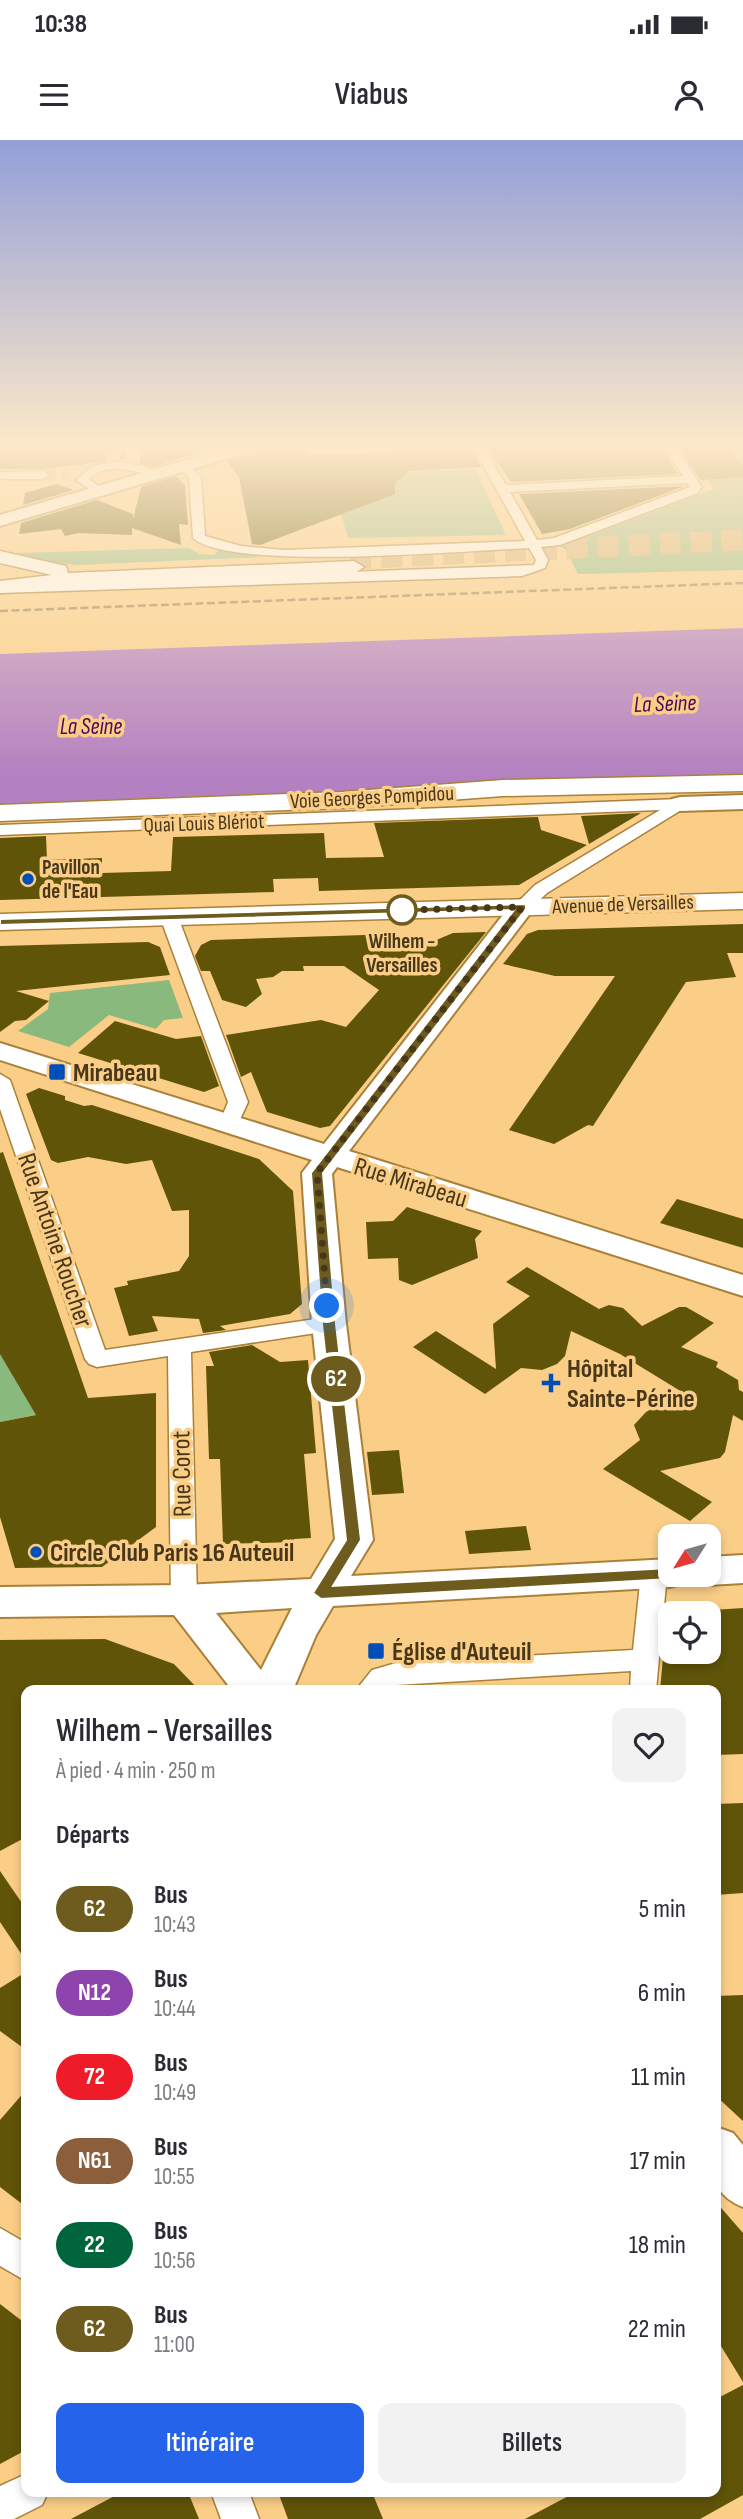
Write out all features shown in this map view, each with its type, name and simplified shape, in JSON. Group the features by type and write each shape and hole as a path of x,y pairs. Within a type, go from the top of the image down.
{"main road":[{"path":"0,556 33,566 63,570 352,563 78,578 0,588"},
{"name":"Voie Georges Pompidou","path":"0,813 391,797 503,788 743,783"},
{"path":"391,797 653,793 680,804"},
{"name":"Avenue de Versailles","path":"0,922 743,901"}],"street":[{"path":"0,588 522,572 534,570 543,564 539,556"},
{"name":"Quai Louis Blériot","path":"0,830 743,802"},
{"path":"275,1685 298,1631 354,1540 329,1324 317,1173 522,907 541,889 680,804"},
{"path":"169,917 239,1102 238,1110 229,1124"},
{"name":"Rue Mirabeau","path":"0,1051 743,1286"},
{"name":"Rue Antoine Roucher","path":"0,1080 97,1359 179,1349"},
{"path":"179,1349 329,1324"},
{"name":"Rue Corot","path":"179,1349 184,1600"},
{"path":"721,1570 743,1569"},
{"path":"0,1602 184,1600 658,1574"},
{"path":"644,1685 660,1587"},
{"path":"184,1600 250,1685"},
{"path":"376,1684 396,1674 646,1660"},
{"path":"721,2156 743,2183"},
{"path":"0,2245 21,2260"},
{"path":"0,2506 21,2496"},
{"path":"232,2497 240,2519"}],"green space":[{"path":"26,556 260,557 77,565 42,561"},
{"path":"569,556 743,556 743,570 578,574"},
{"path":"169,980 183,1018 164,1020 156,1029 109,1015 69,1047 18,1031 48,1009 50,993"},
{"path":"0,1350 39,1414 0,1422"}],"water":[{"name":"La Seine","path":"743,628 743,776 496,782 343,791 0,804 0,654"}],"building":[{"path":"641,813 589,844 581,816"},
{"path":"538,817 541,830 587,845 519,885 319,891 318,878 273,879 274,892 0,900 0,838 46,836 47,860 102,858 102,873 171,871 173,837 324,833 326,858 384,857 374,823"},
{"path":"743,924 743,953 727,953 736,977 686,982 593,1126 588,1125 554,1144 509,1130 615,976 555,976 503,964 527,934 538,930"},
{"path":"486,932 330,1126 320,1128 267,1112 251,1072 241,1077 226,1035 321,1020 346,1027 379,990 344,966 303,966 304,971 282,971 273,977 256,979 262,994 246,1007 222,1000 210,971 201,971 195,956 201,945 211,940 396,934 410,951 453,933"},
{"path":"148,942 160,947 170,975 16,991 49,1001 26,1020 15,1021 0,1032 0,946"},
{"path":"115,1021 176,1039 201,1036 219,1086 204,1092 78,1053"},
{"path":"39,1088 65,1096 65,1100 84,1106 92,1105 259,1159 293,1191 302,1304 290,1314 220,1326 226,1330 203,1333 199,1319 152,1316 158,1331 129,1336 114,1288 128,1285 127,1281 179,1271 189,1256 189,1210 172,1211 152,1160 126,1164 88,1157 58,1163 51,1160 26,1094"},
{"path":"3,1152 88,1398 156,1393 156,1527 102,1567 15,1568 0,1517 0,1422 36,1415 0,1354 0,1153"},
{"path":"677,1199 743,1219 743,1248 660,1223"},
{"path":"407,1207 482,1231 475,1239 478,1258 412,1285 399,1280 398,1258 368,1259 366,1222 393,1221"},
{"path":"527,1267 599,1309 609,1305 623,1308 642,1326 679,1307 686,1307 714,1323 681,1347 718,1362 716,1367 738,1380 739,1390 743,1392 743,1421 733,1415 725,1452 720,1458 660,1471 712,1502 690,1521 603,1469 640,1440 634,1425 646,1412 682,1392 620,1354 571,1331 565,1356 557,1364 542,1370 521,1368 485,1394 413,1347 436,1331 496,1369 493,1324 530,1296 506,1282"},
{"path":"252,1345 280,1362 308,1360 316,1453 304,1454 311,1538 294,1539 294,1542 223,1544 220,1459 209,1459 206,1366 214,1366 209,1352"},
{"path":"399,1450 404,1493 372,1495 367,1452"},
{"path":"526,1526 531,1550 469,1554 465,1531"},
{"path":"743,1608 743,1754 721,1755 721,1685 660,1685 662,1664 721,1664 721,1609"},
{"path":"105,1639 174,1664 194,1685 21,1685 21,1840 0,1851 0,1640"},
{"path":"743,1803 743,1893 721,1895 721,1804"},
{"path":"0,1871 21,1902 21,1954 0,1922"},
{"path":"21,1975 21,2046 0,2031 0,1988"},
{"path":"743,1995 743,2121 721,2101 721,1996"},
{"path":"21,2096 21,2203 0,2187 0,2120"},
{"path":"721,2208 743,2233 743,2382 721,2346"},
{"path":"0,2304 21,2320 21,2453 0,2464"},
{"path":"743,2385 743,2495 700,2519 525,2519 567,2497 721,2497 721,2396"},
{"path":"113,2497 190,2497 199,2519 71,2519"},
{"path":"280,2497 374,2497 383,2519 288,2519"}],"tunnel":[{"path":"350,559 412,556"}],"railway":[{"path":"0,611 743,583"}],"bus line":[{"name":"62","path":"0,922 522,907 317,1173 329,1324 354,1540 321,1593 658,1574"}],"place":[{"name":"Pavillon de l'Eau","path":"28,879"},
{"name":"Wilhem - Versailles","path":"402,910"},
{"name":"Mirabeau","path":"57,1072"},
{"name":"Hôpital Sainte-Périne","path":"551,1383"},
{"name":"Circle Club Paris 16 Auteuil","path":"36,1552"},
{"name":"Église d'Auteuil","path":"376,1651"}],"route":[{"path":"327,1306 317,1173 522,907 402,910"}]}
